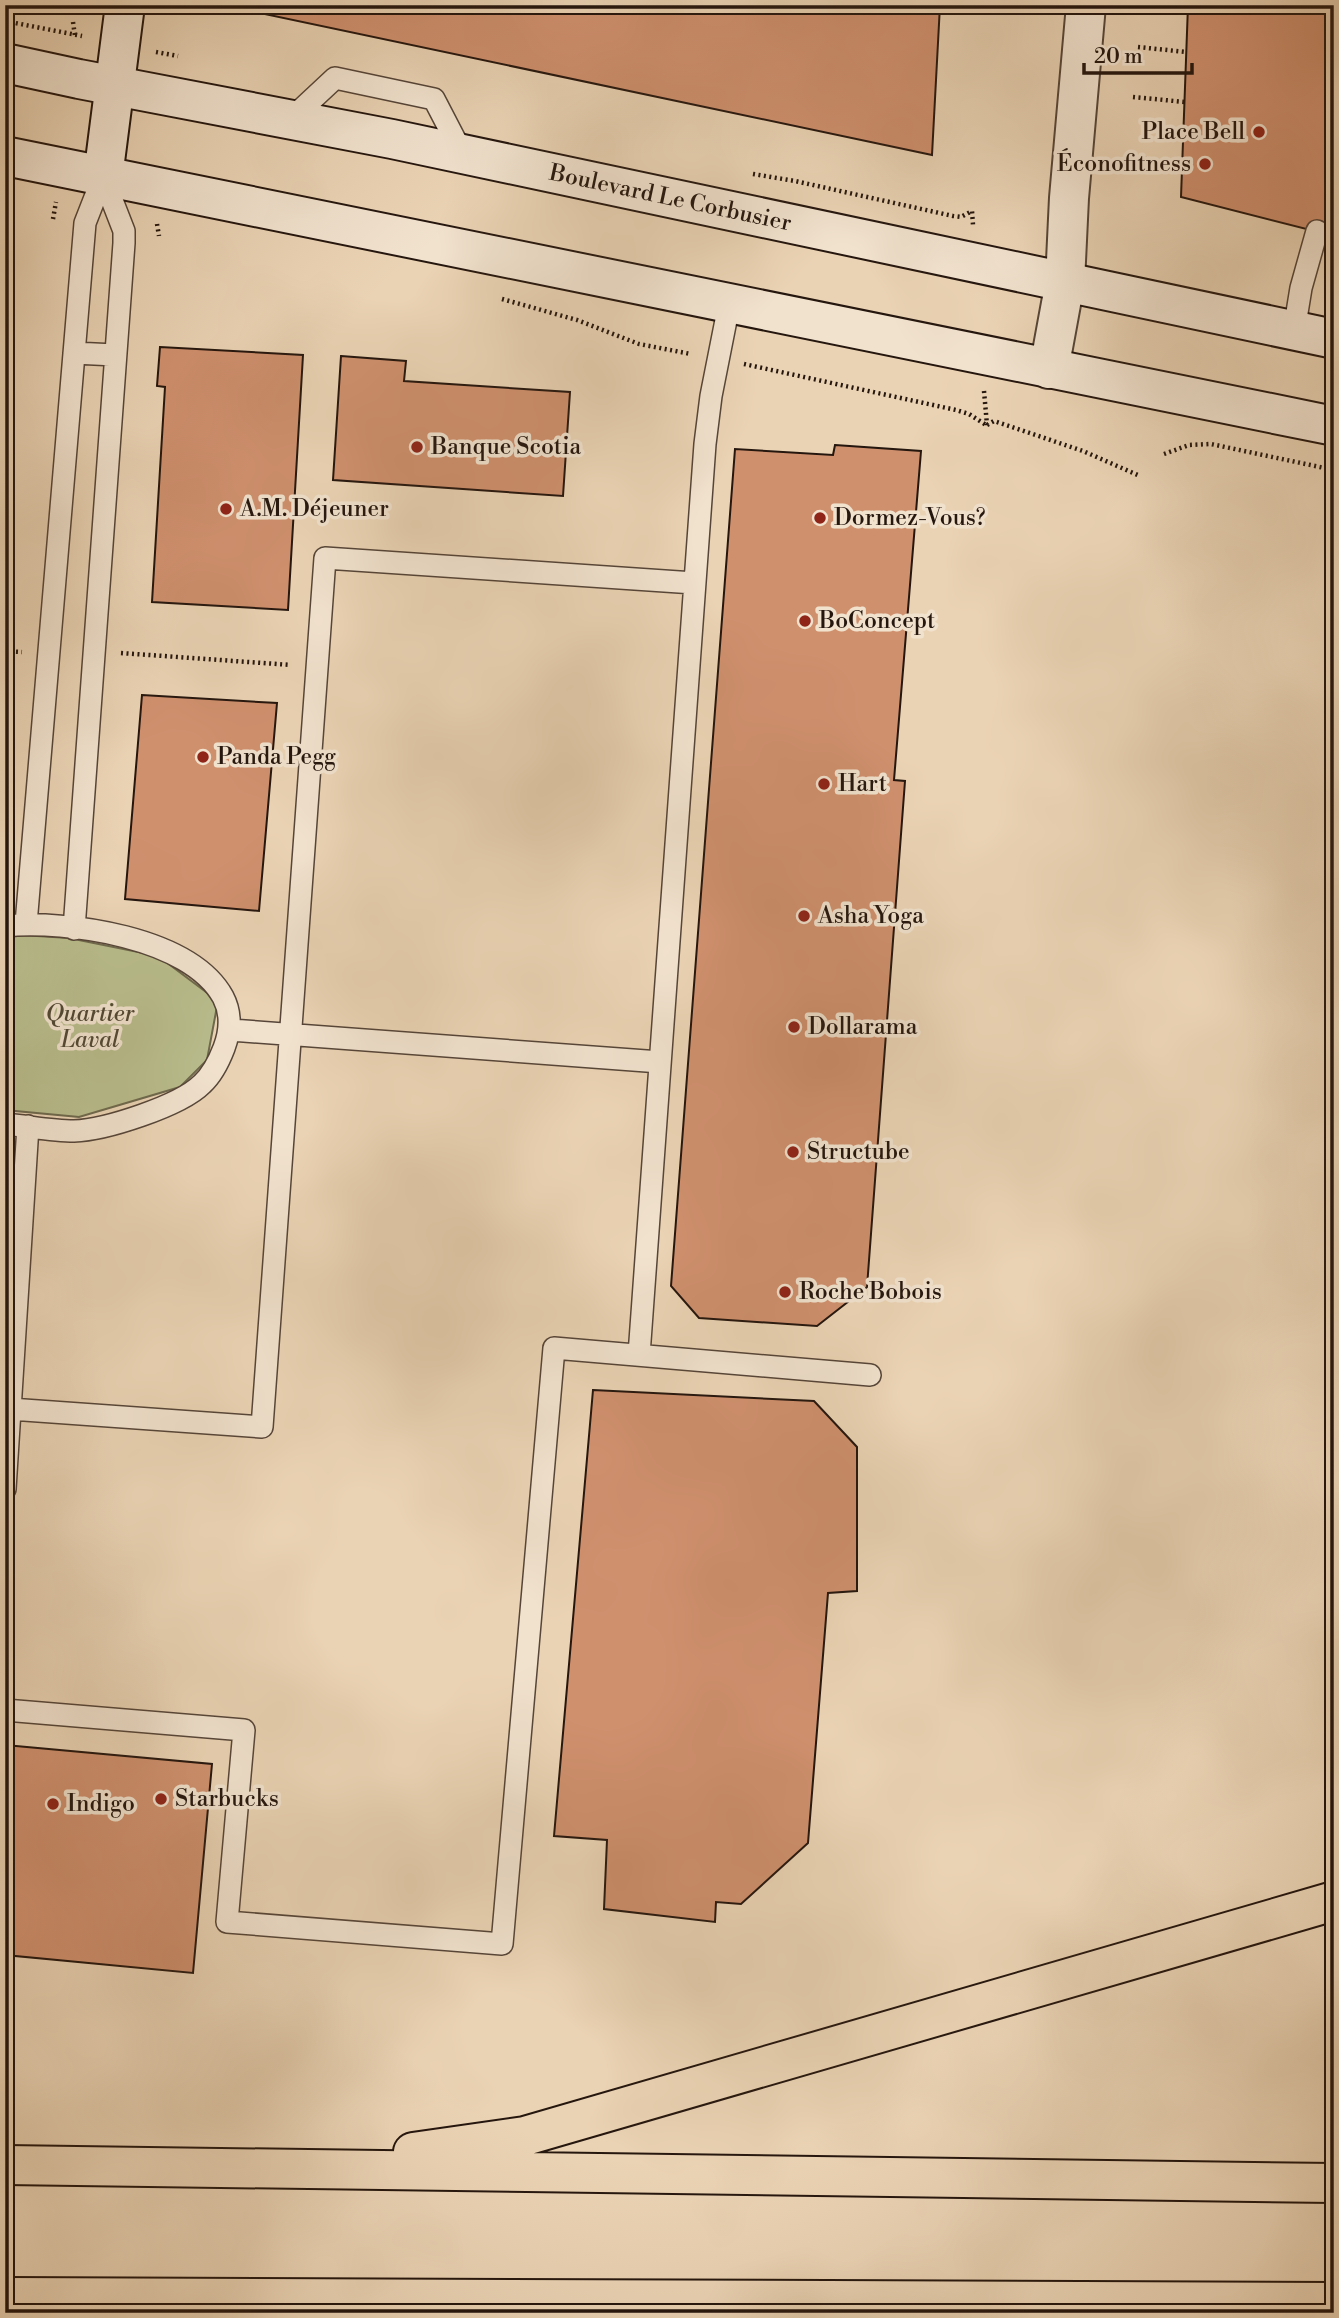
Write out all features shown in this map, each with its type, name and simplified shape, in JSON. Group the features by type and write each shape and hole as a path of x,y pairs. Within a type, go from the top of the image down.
{"highway":[{"path":"297,2170 525,2136 1334,1900"},
{"path":"5,2165 1334,2183"},
{"path":"5,2269 230,2299"},
{"path":"5,2297 1334,2302"}],"street":[{"path":"103,177 134,88 125,5"},
{"path":"1049,369 1065,282 1069,198 1086,5"},
{"name":"Boulevard Le Corbusier","path":"5,63 462,153 1334,339"},
{"path":"5,156 1334,426"}],"lane":[{"path":"5,1124 76,1131 134,1118 170,1105 202,1085 219,1063 231,1030 224,998 202,972 162,948 128,937 74,929 16,925 48,654 85,223 103,177"},
{"path":"74,929 124,231 103,177"},
{"path":"1294,331 1301,288 1317,231"},
{"path":"639,1355 708,420 730,305"},
{"path":"74,353 115,355"},
{"path":"10,1409 262,1427 326,558 694,583"},
{"path":"231,1030 660,1062"},
{"path":"5,1489 28,1126"},
{"path":"5,1710 244,1730 227,1922 502,1944 554,1348 870,1375"}],"path":[{"path":"5,21 57,32"},
{"path":"134,88 158,41"},
{"path":"1138,47 1186,52"},
{"path":"1133,97 1185,102"},
{"path":"1128,157 1182,163"},
{"path":"148,186 159,236"},
{"path":"500,299 578,320 639,344 680,352"},
{"path":"763,368 956,410 987,425 994,421 1083,451 1140,476"},
{"path":"1164,454 1189,445 1211,444 1334,470"},
{"path":"5,651 48,654"},
{"path":"94,651 317,667"}],"green space":[{"name":"Quartier Laval","path":"5,934 69,938 158,956 218,1001 207,1060 180,1087 79,1117 5,1110"}],"building":[{"path":"246,5 940,5 932,155 246,10"},
{"name":"Place Bell","path":"1188,5 1334,5 1334,236 1181,197"},
{"path":"160,347 303,355 288,610 152,602 165,387 157,386"},
{"path":"341,356 406,361 404,381 570,392 563,496 333,480"},
{"path":"835,445 921,451 894,780 905,781 867,1287 817,1326 699,1318 671,1286 735,449 833,455"},
{"path":"142,695 277,703 259,911 125,899"},
{"path":"593,1390 814,1401 857,1447 857,1591 828,1593 808,1843 741,1904 716,1902 715,1922 604,1909 607,1840 554,1836"},
{"path":"5,1745 212,1764 193,1973 5,1955"}],"place":[{"name":"Place Bell","path":"1259,132"},
{"name":"Éconofitness","path":"1205,164"},
{"name":"Banque Scotia","path":"417,447"},
{"name":"A.M. Déjeuner","path":"226,509"},
{"name":"Dormez-Vous?","path":"820,518"},
{"name":"BoConcept","path":"805,621"},
{"name":"Panda Pegg","path":"203,757"},
{"name":"Hart","path":"824,784"},
{"name":"Asha Yoga","path":"804,916"},
{"name":"Dollarama","path":"794,1027"},
{"name":"Structube","path":"793,1152"},
{"name":"Roche Bobois","path":"785,1292"},
{"name":"Starbucks","path":"161,1799"},
{"name":"Indigo","path":"53,1804"}]}
